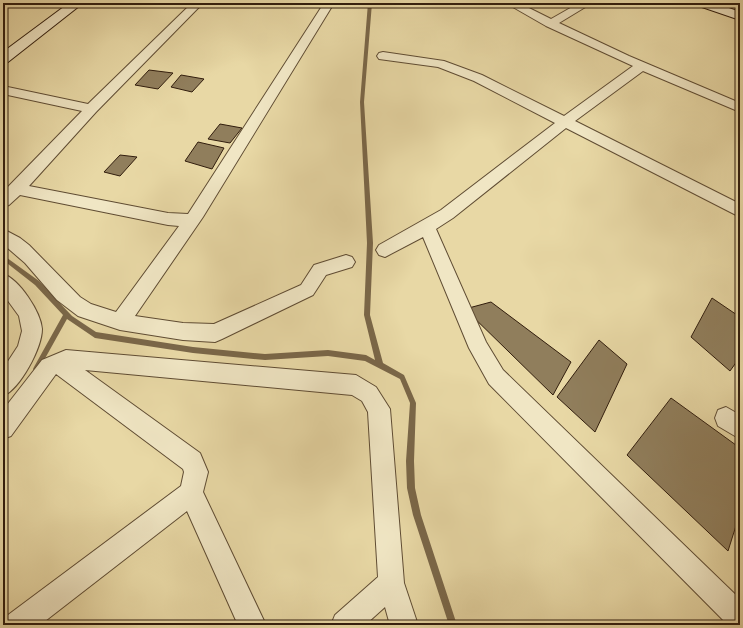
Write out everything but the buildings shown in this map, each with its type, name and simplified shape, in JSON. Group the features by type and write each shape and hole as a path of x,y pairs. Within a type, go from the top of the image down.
{"main road":[{"path":"3,48 64,3"},
{"path":"3,59 77,3"},
{"path":"703,3 740,16"},
{"path":"725,3 740,8"}],"street":[{"path":"3,201 17,189 91,109 198,3"},
{"path":"121,321 192,220 329,3"},
{"path":"511,3 550,24 641,66 740,108"},
{"path":"550,24 588,3"},
{"path":"383,56 440,64 456,69 566,121 740,211"},
{"path":"385,250 447,214 566,121 641,66"},
{"path":"3,90 91,109"},
{"path":"17,189 168,220 192,220"},
{"path":"427,227 479,348 496,377 740,618"},
{"path":"3,236 16,242 28,252 44,273 73,304 89,313 150,328 205,334 215,333 307,290 320,270 346,262"},
{"path":"3,280 29,316 32,331 27,347 3,386"},
{"path":"3,428 49,367 66,359 356,385 369,394 379,408 391,583 404,625"},
{"path":"57,362 192,461 196,472 191,493 252,625"},
{"path":"18,625 191,493"},
{"path":"345,625 391,583"}],"waterway":[{"path":"370,3 362,102 370,243 367,315 380,365"},
{"path":"3,257 37,283 67,315"},
{"path":"36,369 67,315"},
{"path":"67,315 95,335 193,350 265,357 328,353 366,358 380,365"},
{"path":"380,365 402,377 413,403 410,461 411,488 417,515 453,625"}]}
